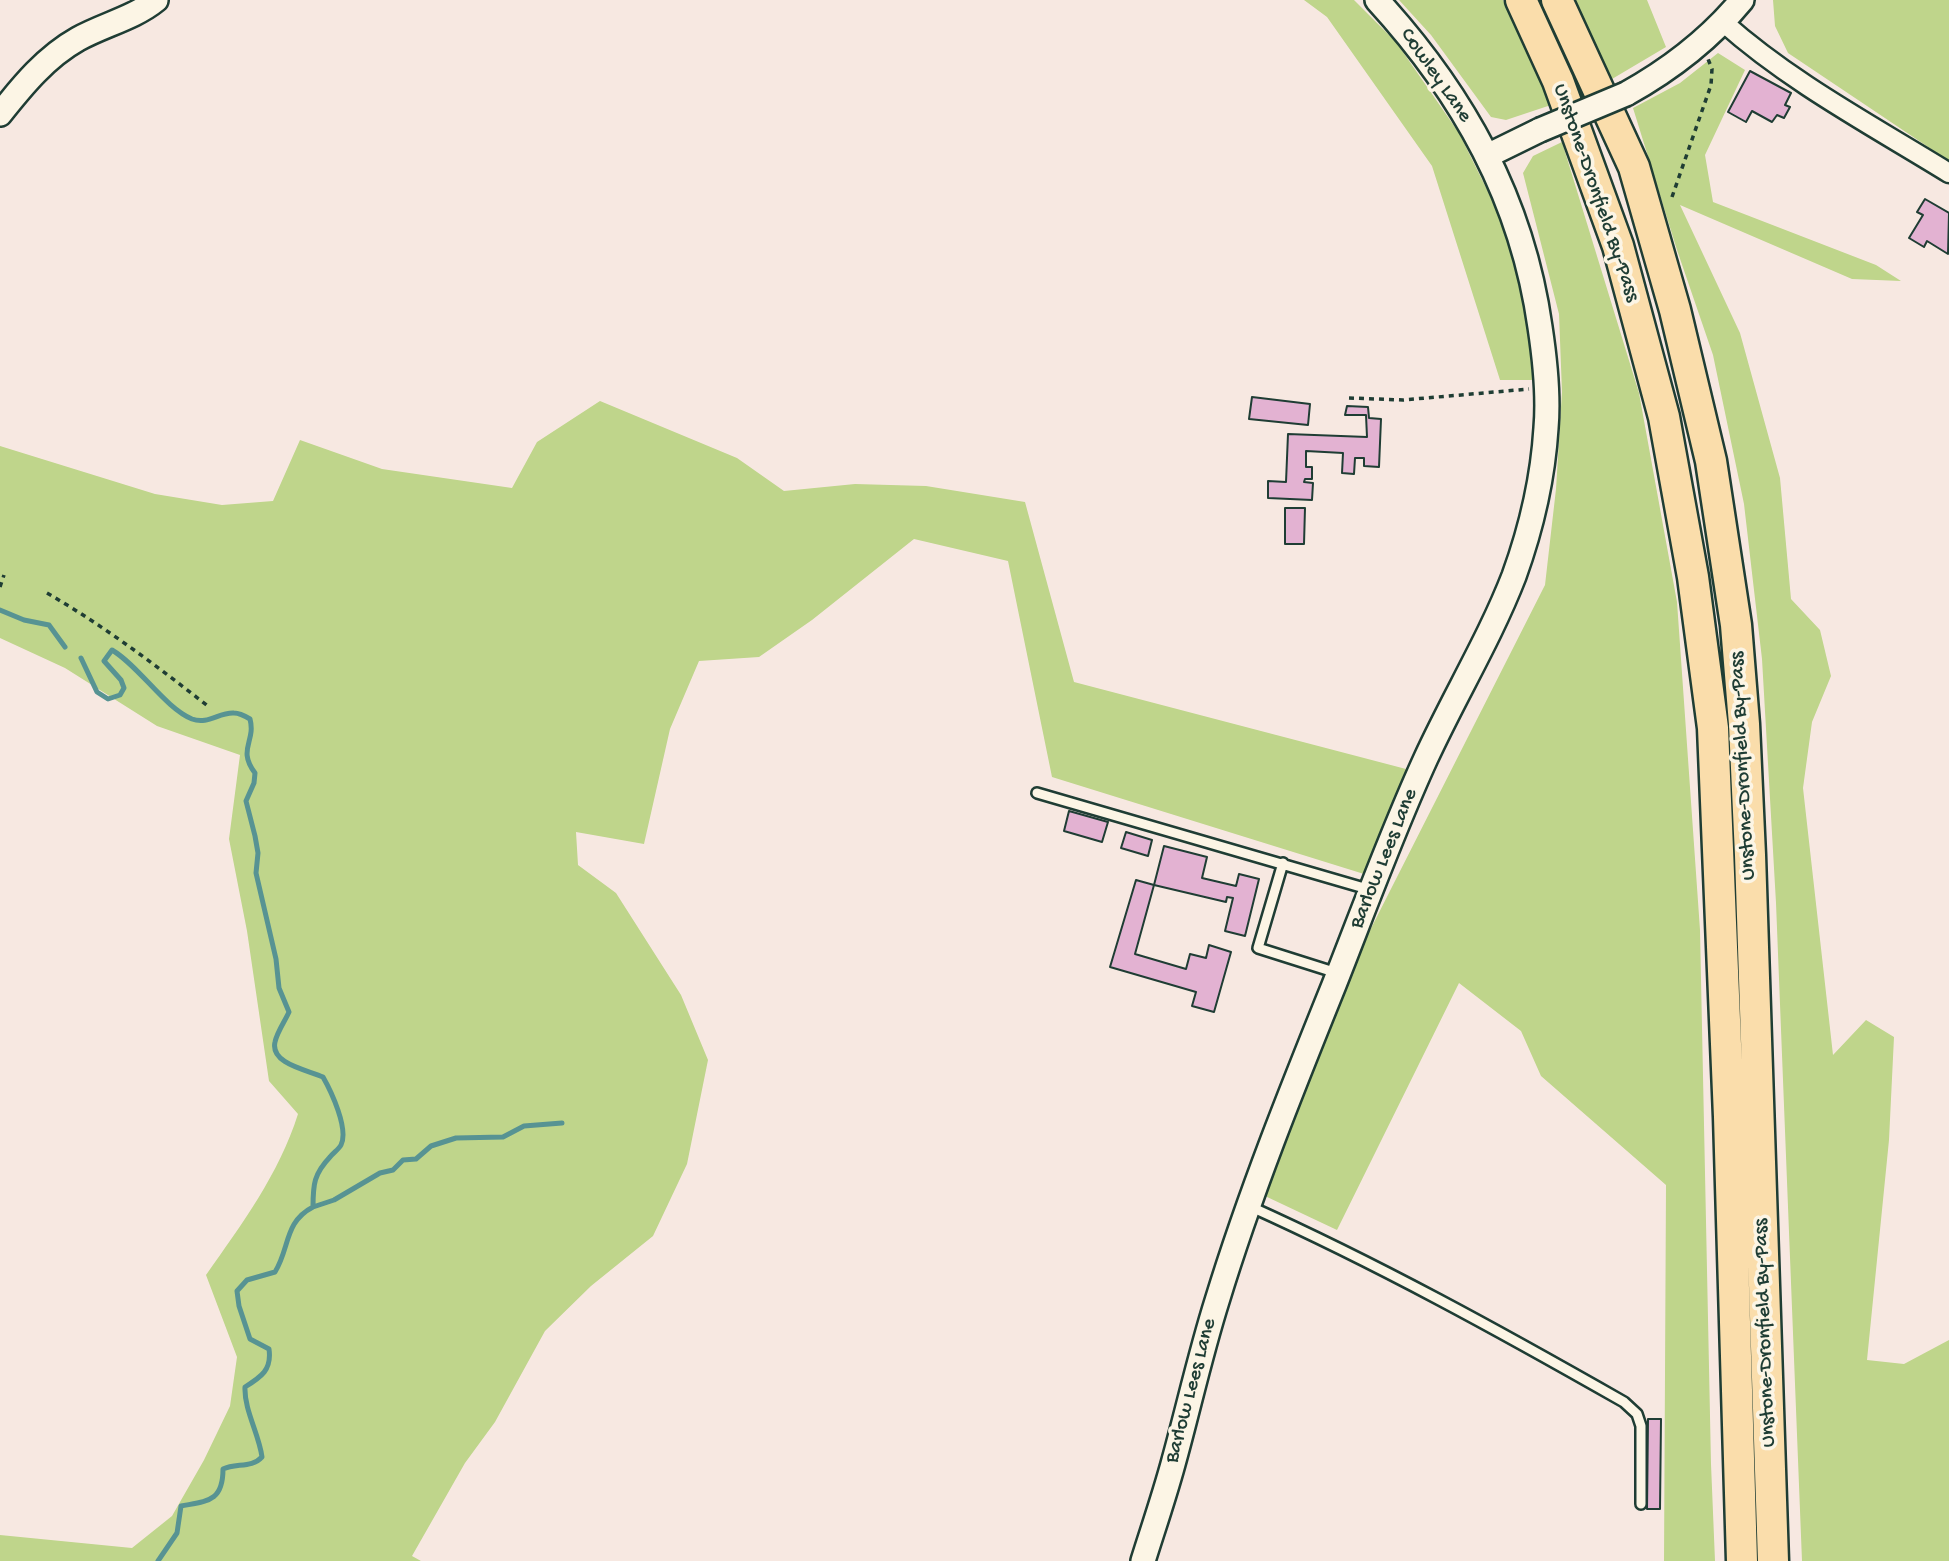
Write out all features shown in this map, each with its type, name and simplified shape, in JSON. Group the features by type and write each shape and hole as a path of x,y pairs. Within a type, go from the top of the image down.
{"highway":[{"name":"Unstone-Dronfield By-Pass","path":"1521,0 1558,81 1618,246 1664,417 1693,577 1713,728 1742,1561"},
{"name":"Unstone-Dronfield By-Pass","path":"1557,0 1634,167 1675,310 1711,461 1736,625 1750,842 1773,1561"}],"street":[{"path":"0,114 20,88 52,56 78,39 156,0"},
{"name":"Cowley Lane","path":"1377,0 1412,39 1451,91 1488,156"},
{"path":"1488,156 1540,130 1626,94 1662,74 1723,22 1742,0"},
{"path":"1723,22 1753,48 1790,74 1949,173"},
{"name":"Barlow Lees Lane","path":"1143,1561 1172,1471 1215,1305 1247,1205 1425,760 1513,579 1527,536 1546,429 1547,388 1535,290 1522,240 1488,156"}],"lane":[{"path":"1037,793 1373,890"},
{"path":"1283,863 1258,948 1338,973"},
{"path":"1247,1205 1322,1239 1464,1312 1624,1402 1637,1414 1641,1426 1641,1504"}],"path":[{"path":"1672,197 1711,85 1712,69 1699,44"},
{"path":"1349,398 1403,400 1547,388"},
{"path":"0,587 5,575"},
{"path":"47,593 147,659 209,707"}],"green space":[{"path":"1304,0 1354,0 1396,42 1459,133 1500,216 1525,303 1535,380 1500,380 1432,166 1327,17"},
{"path":"1399,0 1503,0 1551,105 1506,120 1491,117 1431,35"},
{"path":"1574,0 1647,0 1666,47 1612,79"},
{"path":"1773,0 1949,0 1949,161 1788,53 1775,26"},
{"path":"1718,53 1745,70 1705,155 1713,202 1876,265 1901,281 1852,279 1680,205 1740,333 1780,478 1791,599 1820,630 1831,676 1812,722 1803,788 1833,1055 1866,1020 1894,1037 1889,1140 1867,1360 1904,1364 1949,1340 1949,1561 1802,1561 1776,903 1762,659 1744,504 1713,355 1633,108 1680,83"},
{"path":"1562,142 1639,393 1677,602 1700,930 1715,1561 1664,1561 1666,1185 1541,1076 1521,1031 1459,983 1337,1230 1265,1196 1358,954 1545,585 1556,489 1562,392 1559,314 1523,173 1533,156"},
{"path":"600,401 737,458 784,491 855,484 926,486 1025,502 1074,682 1406,769 1364,874 1052,777 1008,561 914,539 812,620 759,657 699,661 670,729 644,844 576,832 578,865 616,893 681,995 708,1060 687,1164 653,1236 591,1286 545,1331 495,1422 465,1463 412,1556 421,1561 0,1561 0,1535 132,1548 172,1516 204,1460 230,1406 237,1357 206,1275 270,1178 298,1114 269,1081 247,931 229,839 240,755 157,726 65,668 0,638 0,446 155,494 222,505 273,501 300,440 382,469 512,488 537,442"}],"building":[{"path":"1750,71 1791,93 1785,105 1790,107 1784,118 1777,115 1772,122 1752,111 1746,122 1728,112"},
{"path":"1925,199 1949,213 1948,254 1927,241 1924,247 1909,238 1923,215 1917,212"},
{"path":"1252,397 1310,404 1308,425 1249,419"},
{"path":"1347,406 1368,407 1369,418 1381,419 1379,467 1364,466 1364,458 1355,458 1354,474 1342,473 1343,453 1306,451 1306,467 1312,467 1312,479 1305,479 1304,482 1313,483 1312,500 1268,498 1268,481 1286,482 1288,434 1367,437 1366,415 1345,415"},
{"path":"1285,508 1305,508 1304,544 1285,544"},
{"path":"1069,811 1108,822 1102,842 1064,831"},
{"path":"1126,832 1152,840 1148,856 1121,848"},
{"path":"1164,846 1207,857 1202,878 1236,886 1239,874 1259,879 1245,936 1225,931 1233,898 1227,897 1226,902 1154,885"},
{"path":"1136,880 1154,885 1135,954 1186,969 1190,954 1206,958 1209,945 1231,952 1214,1012 1192,1006 1196,992 1110,967"},
{"path":"1648,1419 1661,1419 1660,1509 1647,1509"}],"waterway":[{"path":"0,610 24,620 49,625 65,647"},
{"path":"81,658 97,692 108,699 120,695 124,688 121,680 104,661 112,650 182,714 198,720 234,713 250,719 251,734 247,758 255,773 254,783 246,801 255,836 258,853 256,873 276,959 279,988 289,1012 276,1038 275,1050 284,1061 323,1077 338,1110 343,1130 341,1145 318,1174 314,1186 313,1207 304,1213 292,1228 275,1272 247,1280 237,1291 250,1339 269,1349 267,1368 245,1387 245,1396 262,1457 254,1463 223,1469 217,1494 206,1501 181,1506 177,1533 158,1561"},
{"path":"313,1207 334,1200 380,1173 393,1170 403,1160 416,1159 431,1146 456,1138 503,1137 524,1126 562,1123"}]}
